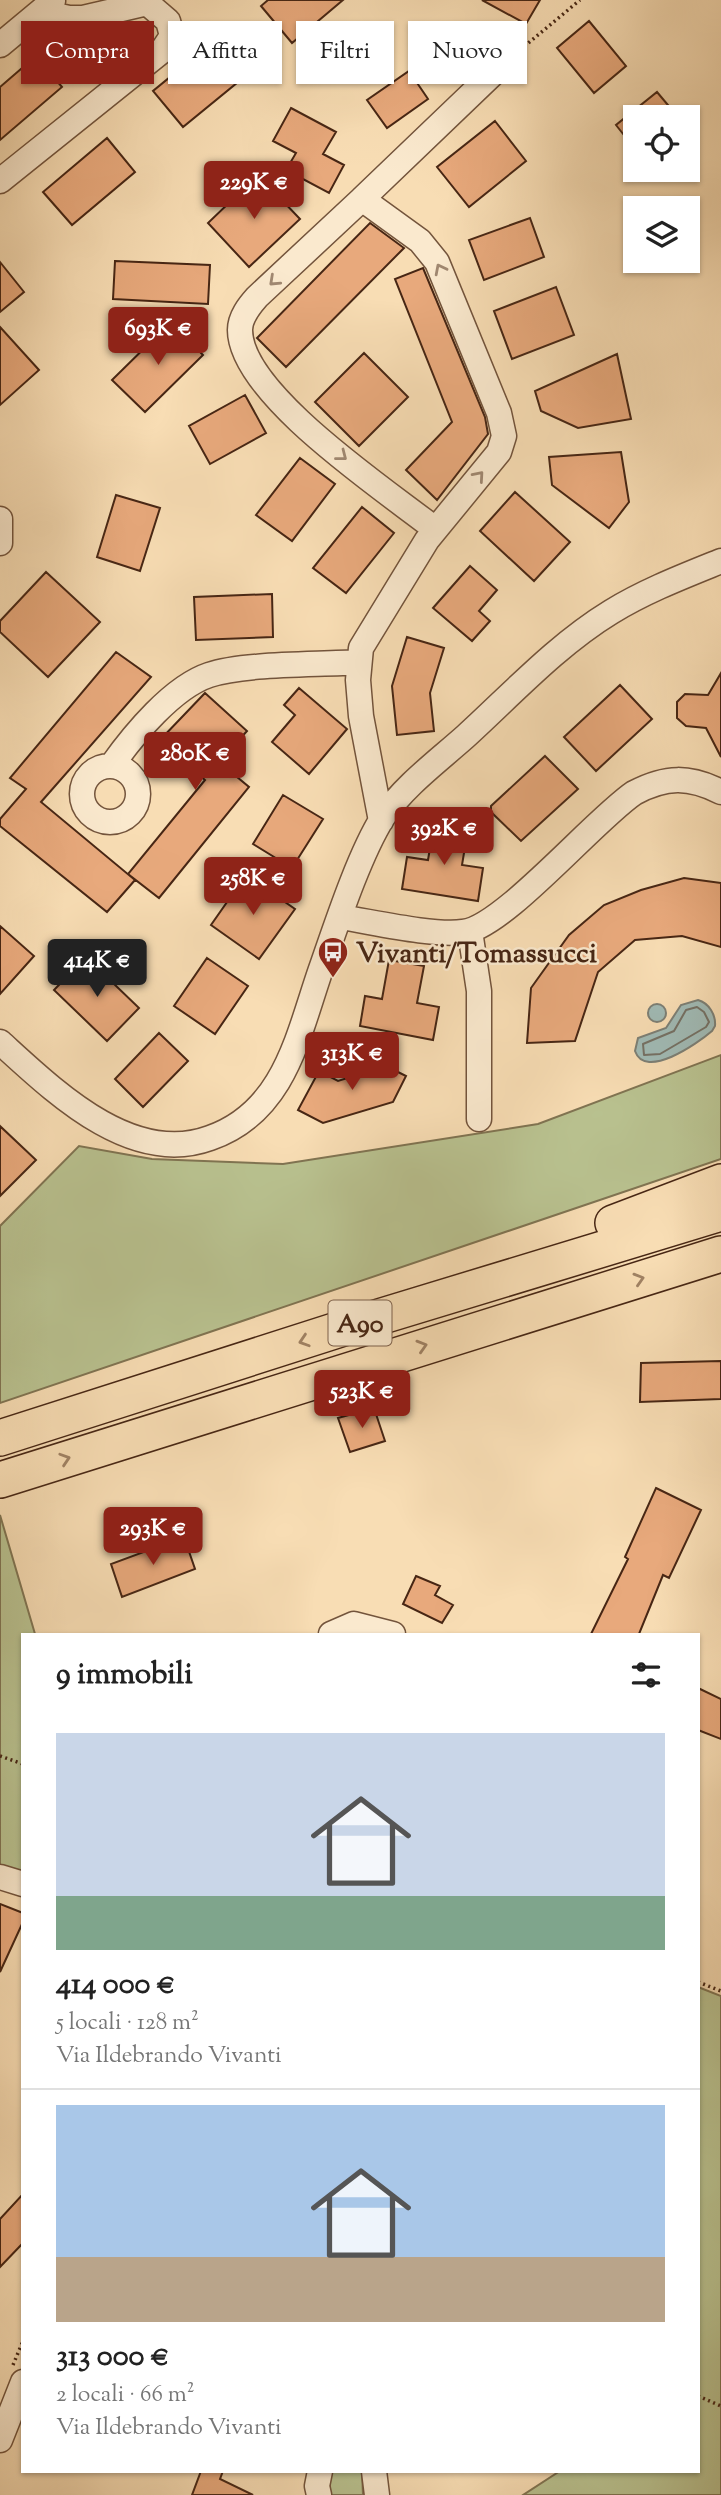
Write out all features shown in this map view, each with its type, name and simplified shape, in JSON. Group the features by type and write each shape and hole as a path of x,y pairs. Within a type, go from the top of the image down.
{"highway":[{"path":"356,1324 480,1272 721,1182"},
{"name":"A90","path":"0,1438 356,1324 721,1213"},
{"name":"A90","path":"0,1480 721,1254"}],"street":[{"path":"0,45 48,6 69,18 89,17 147,3 168,21 172,36 162,51 0,181"},
{"path":"435,529 291,414 264,380 241,337 244,314 257,297 482,84"},
{"path":"362,199 420,241 437,262 503,424 503,441 499,452 435,529 368,632 358,662 361,716 381,821"},
{"path":"0,519 0,543"},
{"path":"0,1042 68,1098 125,1133 171,1145 196,1143 219,1135 250,1117 279,1084 293,1055 340,918 381,821 418,780 594,623 636,598 721,561"},
{"path":"113,765 133,738 176,695 207,676 229,671 358,662"},
{"path":"340,918 450,932 470,931 489,921 529,888 634,793 677,778 694,780 717,790"},
{"path":"470,931 479,991 479,1119"},
{"path":"333,1633 354,1624 389,1633"},
{"path":"0,1877 21,1883"},
{"path":"0,2440 21,2387"},
{"path":"374,2473 377,2495"}],"path":[{"path":"527,44 580,0"},
{"path":"0,1756 21,1762"},
{"path":"700,1983 721,1991"},
{"path":"700,2397 721,2406"}],"green space":[{"path":"721,1055 721,1159 0,1403 0,1226 79,1146 152,1159 283,1164 538,1124"},
{"path":"0,1515 35,1633 21,1633 21,1871 0,1865"},
{"path":"700,1988 721,1996 721,2495 523,2495 557,2473 700,2473"},
{"path":"331,2473 362,2473 363,2495 329,2495"}],"water":[{"path":"698,1000 713,1014 715,1026 712,1031 672,1057 649,1062 641,1059 635,1051 638,1038 666,1028 681,1005"},
{"path":"653,1004 661,1004 666,1013 664,1020 653,1022 648,1017 648,1009"}],"building":[{"path":"268,0 343,0 318,21 296,21 296,40 292,43 282,31 282,21 274,21 261,6"},
{"path":"482,0 540,0 527,22"},
{"path":"589,21 626,66 594,93 557,48"},
{"path":"21,69 21,84 59,84 62,87 0,140 0,87"},
{"path":"408,72 408,84 418,84 428,99 387,128 367,100 394,84"},
{"path":"168,79 168,84 236,84 183,127 153,91"},
{"path":"657,92 668,105 641,105"},
{"path":"291,108 336,132 323,154 344,165 329,193 286,170 296,153 273,141"},
{"path":"623,119 623,134 616,125"},
{"path":"495,121 526,161 469,207 437,167"},
{"path":"107,138 135,172 72,225 43,192"},
{"path":"258,175 300,219 249,267 208,223"},
{"path":"530,218 544,257 484,280 469,240"},
{"path":"370,223 404,248 286,367 257,338"},
{"path":"115,261 210,265 208,304 113,299"},
{"path":"0,262 24,292 0,312"},
{"path":"423,268 485,417 488,434 437,500 406,470 452,422 395,279"},
{"path":"556,287 574,335 512,359 494,311"},
{"path":"171,322 203,355 145,412 112,380"},
{"path":"0,327 39,370 0,405"},
{"path":"364,353 408,397 359,446 315,402"},
{"path":"617,354 631,419 578,428 541,411 535,391"},
{"path":"245,395 266,433 210,464 189,426"},
{"path":"621,452 629,502 609,528 552,485 549,457"},
{"path":"300,458 335,484 292,541 256,515"},
{"path":"515,492 570,542 534,581 480,531"},
{"path":"116,495 160,508 140,571 97,557"},
{"path":"362,507 394,533 346,593 313,568"},
{"path":"470,566 497,590 479,611 490,621 472,641 433,608"},
{"path":"46,572 100,622 48,677 0,632 0,621"},
{"path":"272,594 273,637 196,640 194,597"},
{"path":"407,637 444,648 430,693 434,731 397,735 392,686"},
{"path":"116,652 151,677 41,802 135,880 107,912 0,826 0,819 26,789 10,778"},
{"path":"721,673 721,757 706,728 686,726 677,718 677,702 685,694 708,695"},
{"path":"620,685 652,719 596,771 564,737"},
{"path":"299,688 347,729 309,774 272,742 295,715 284,705"},
{"path":"205,693 247,731 219,762 249,787 159,898 128,874 205,780 160,740"},
{"path":"545,756 578,789 521,841 491,812 491,806"},
{"path":"283,795 323,819 292,868 253,844"},
{"path":"434,824 468,829 462,865 483,868 478,901 402,889 407,857 428,860"},
{"path":"246,875 295,909 259,959 211,925"},
{"path":"684,878 721,883 721,947 682,936 635,940 598,972 575,1041 527,1043 531,988 569,935 604,905 641,890"},
{"path":"0,926 34,956 0,994"},
{"path":"86,957 139,1008 107,1041 54,990"},
{"path":"207,958 248,986 215,1034 174,1006"},
{"path":"389,960 424,966 417,1003 439,1007 433,1040 360,1026 365,996 382,999"},
{"path":"159,1033 188,1061 143,1107 115,1079"},
{"path":"364,1055 406,1076 393,1102 323,1123 298,1110 319,1071 338,1081 354,1076"},
{"path":"0,1126 36,1160 0,1196"},
{"path":"721,1361 721,1399 640,1402 641,1363"},
{"path":"374,1408 385,1441 350,1452 338,1418"},
{"path":"656,1488 701,1510 669,1578 663,1575 639,1633 591,1633 628,1559 625,1557"},
{"path":"184,1537 195,1569 122,1597 111,1564"},
{"path":"416,1576 440,1586 435,1595 453,1605 442,1623 403,1604"},
{"path":"700,1689 721,1699 721,1739 700,1731"},
{"path":"0,1904 21,1912 21,1926 0,1972"},
{"path":"21,2196 21,2245 0,2267 0,2219"},
{"path":"200,2473 222,2473 220,2479 253,2495 192,2495"}],"place":[{"name":"Vivanti/Tomassucci","path":"333,979"}]}
